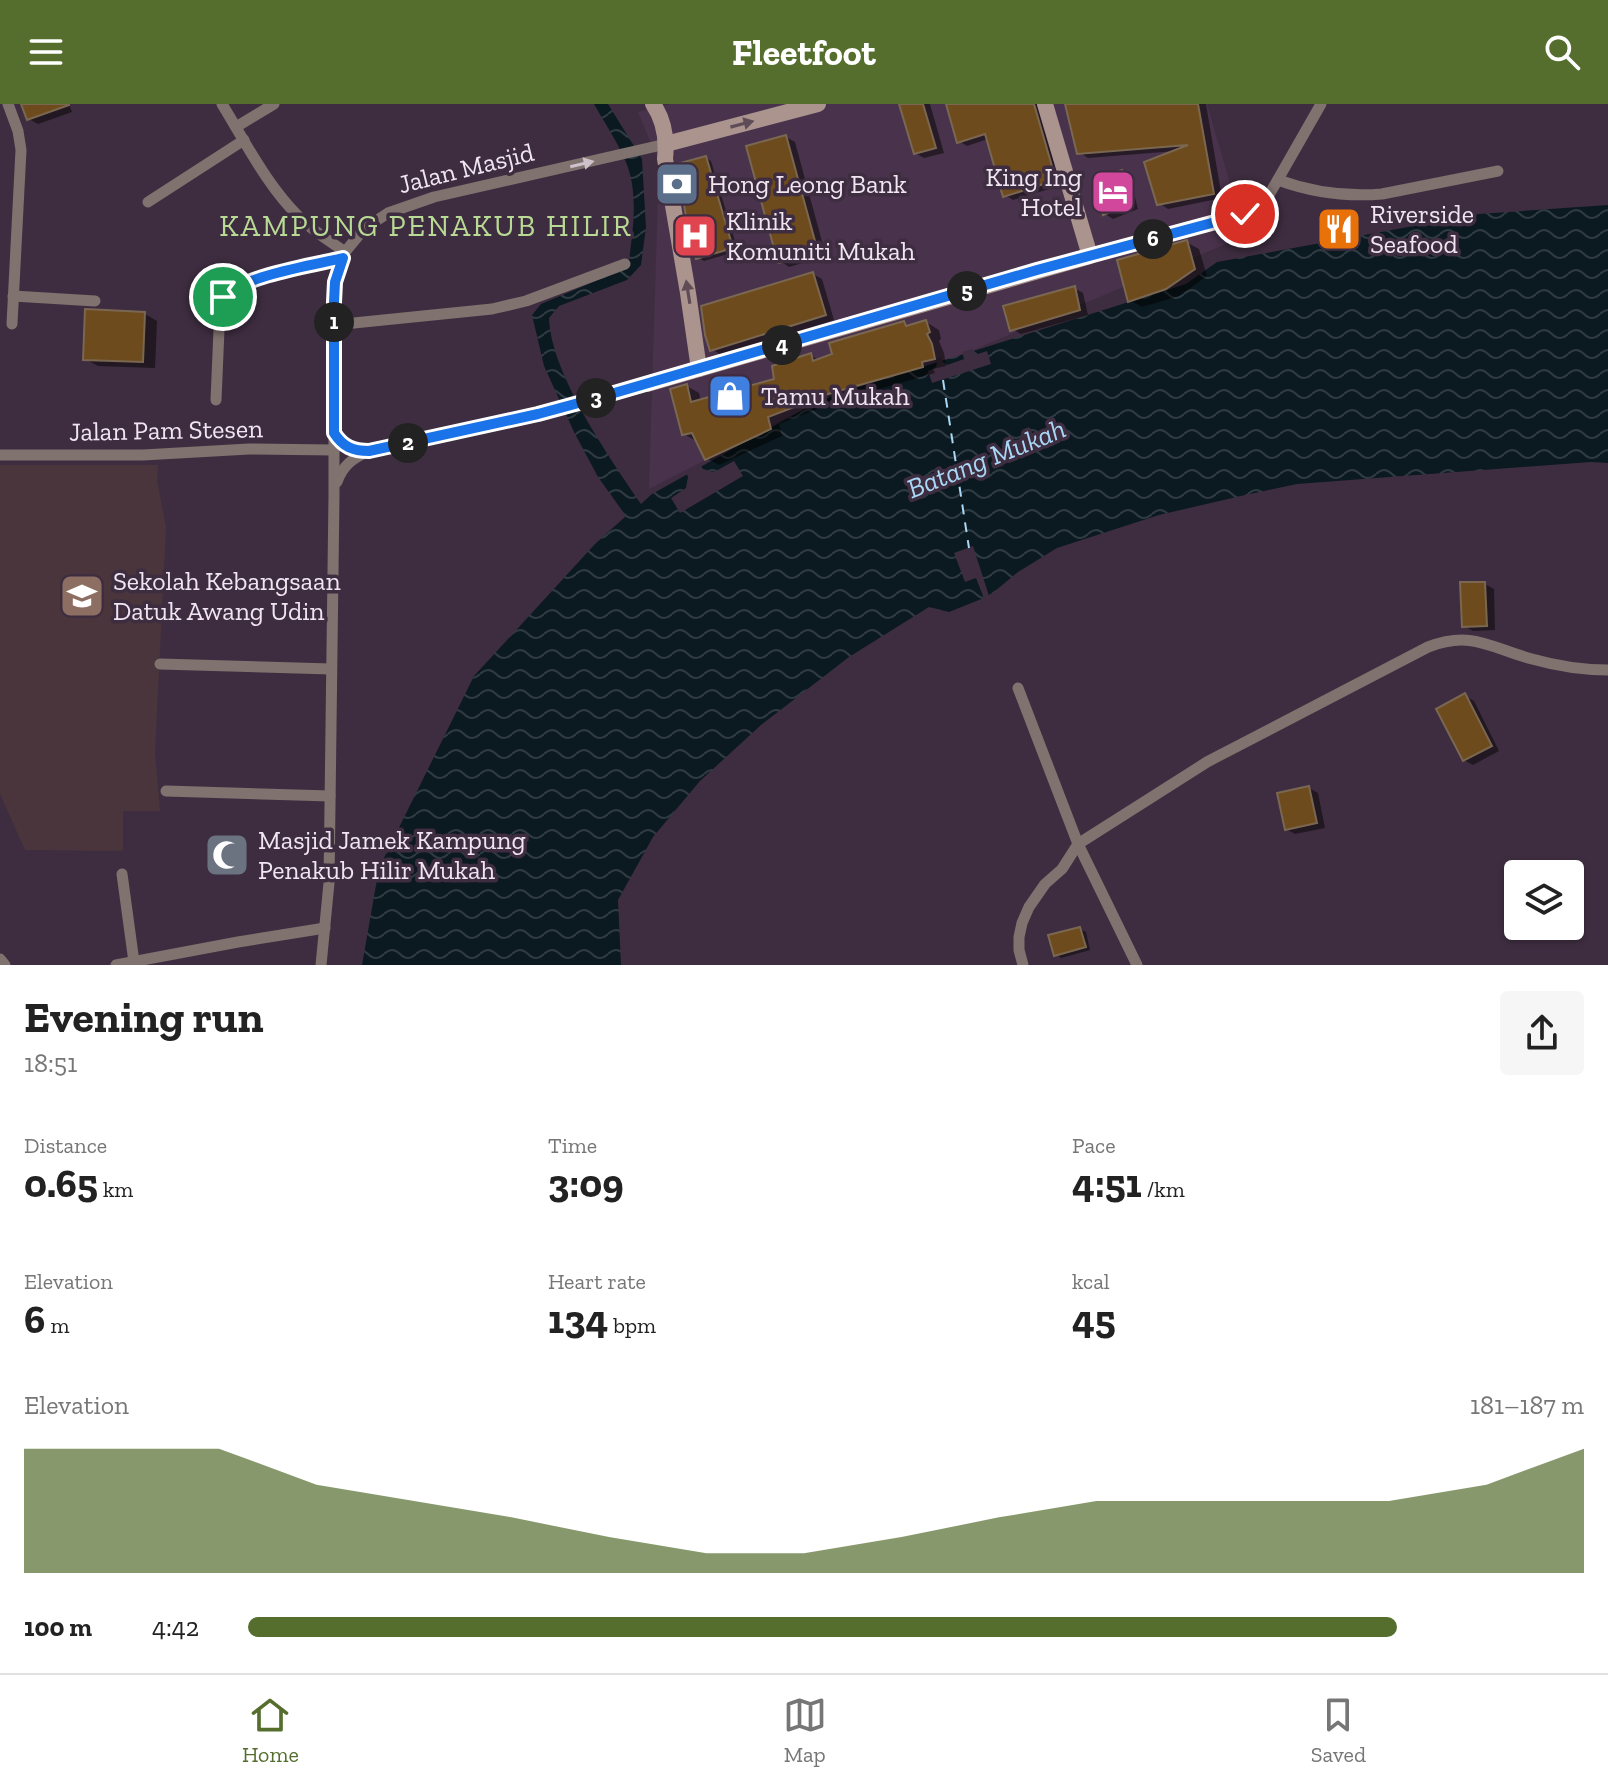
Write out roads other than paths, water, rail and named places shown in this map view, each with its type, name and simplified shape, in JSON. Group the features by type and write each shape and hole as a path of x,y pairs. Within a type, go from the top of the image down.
{"street":[{"path":"8,104 21,150 12,324"},
{"path":"222,104 287,206 344,255"},
{"path":"236,127 274,104"},
{"path":"653,104 658,113 658,146 665,159 699,369"},
{"path":"1045,104 1090,256"},
{"path":"334,494 348,462 369,451 538,414 1245,214 1269,195 1321,104"},
{"path":"658,146 807,105"},
{"path":"148,202 244,140"},
{"name":"Jalan Masjid","path":"344,255 354,240 376,220 403,206 658,146"},
{"path":"1278,180 1316,191 1366,196 1498,171"},
{"path":"321,965 329,883 335,282 344,255"},
{"path":"216,400 223,297 229,291 257,279 344,255"},
{"path":"334,325 492,309 526,301 625,264"},
{"path":"13,296 95,301"},
{"path":"334,433 349,449 369,451"},
{"name":"Jalan Pam Stesen","path":"0,455 334,450"},
{"path":"1023,965 1019,937 1029,907 1045,884 1062,869 1078,844 1207,762 1428,647 1443,641 1472,640 1531,659 1572,668 1608,670"},
{"path":"160,664 331,669"},
{"path":"1018,688 1078,844 1137,965"},
{"path":"166,791 330,796"},
{"path":"122,874 134,962"},
{"path":"116,965 325,928"},
{"path":"0,959 5,965"}],"water":[{"name":"Batang Mukah","path":"594,104 608,104 642,159 646,227 641,265 627,280 559,306 549,318 552,340 571,389 598,439 641,504 652,494 824,398 1186,284 1217,262 1479,214 1608,205 1608,463 1297,484 1159,515 1057,548 1018,572 989,596 949,612 929,607 849,657 761,725 700,781 653,837 618,900 621,965 362,965 379,868 474,676 595,544 626,516 598,477 574,432 544,366 532,315 541,304 610,275 629,261 634,210 632,184 625,160"}],"place":[{"name":"Hong Leong Bank","path":"677,184"},
{"name":"King Ing Hotel","path":"1113,192"},
{"name":"Riverside Seafood","path":"1339,229"},
{"name":"Klinik Komuniti Mukah","path":"695,236"},
{"name":"Tamu Mukah","path":"730,396"},
{"name":"Sekolah Kebangsaan Datuk Awang Udin","path":"82,596"},
{"name":"Masjid Jamek Kampung Penakub Hilir Mukah","path":"227,855"}],"district":[{"name":"KAMPUNG PENAKUB HILIR","path":"426,226"}]}
